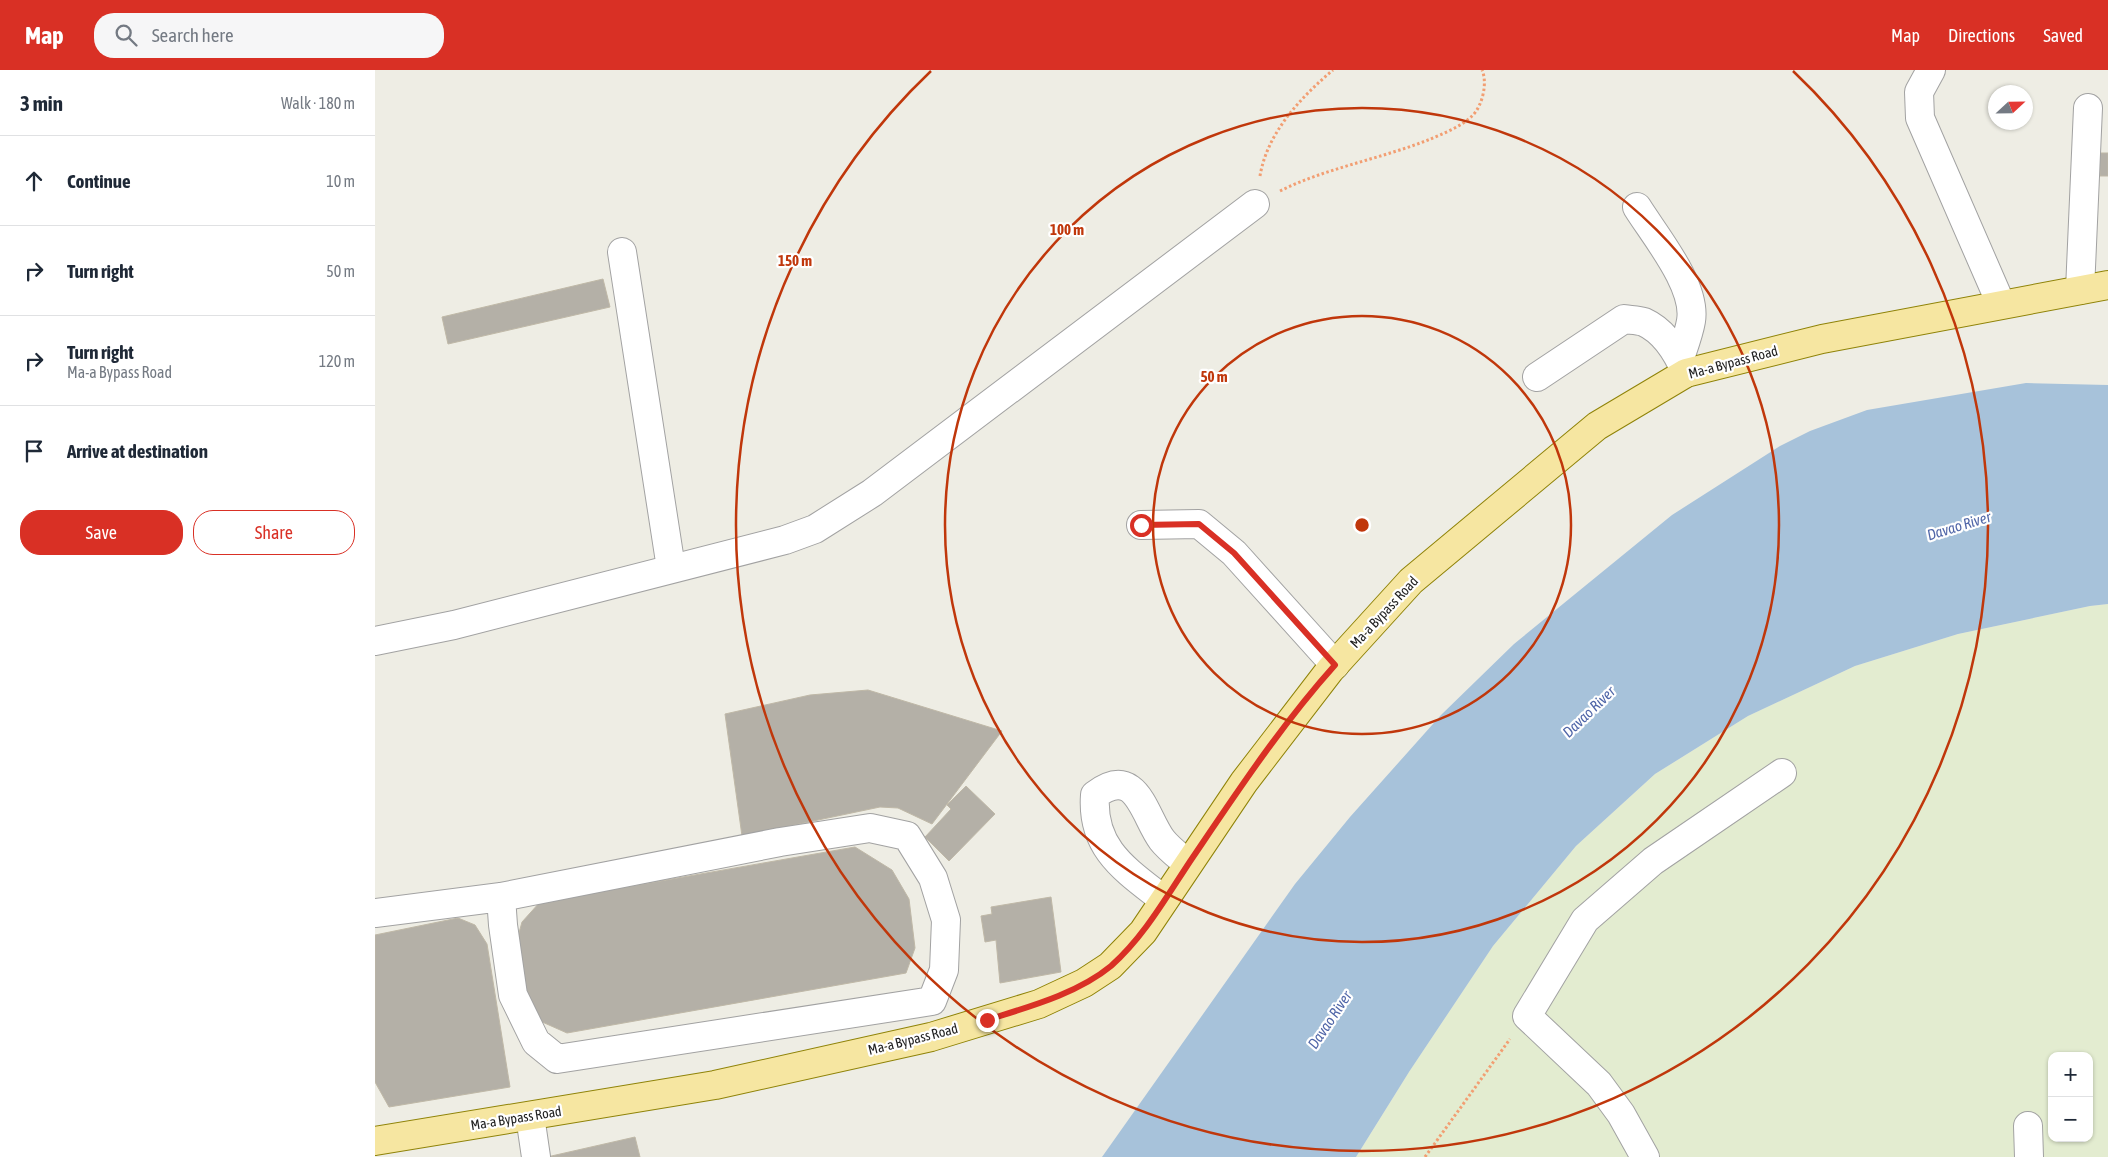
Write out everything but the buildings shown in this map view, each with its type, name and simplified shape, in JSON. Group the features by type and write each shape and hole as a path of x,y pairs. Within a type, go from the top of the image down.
{"main road":[{"name":"Ma-a Bypass Road","path":"375,1141 725,1083 931,1036 1039,1004 1084,983 1110,966 1143,932 1244,782 1335,665 1411,581 1597,426 1683,365 2108,285"}],"street":[{"path":"1931,70 1919,92 1920,118 2001,304"},
{"path":"2080,290 2088,108"},
{"path":"375,641 454,625 785,540 815,529 844,513 1255,204"},
{"path":"1637,207 1685,283 1692,320 1683,365"},
{"path":"622,252 671,568"},
{"path":"1537,377 1625,320 1644,322 1666,339 1683,365"},
{"path":"1141,525 1199,524 1234,553 1335,665"},
{"path":"1645,1157 1621,1114 1599,1084 1527,1016 1585,920 1653,861 1783,774"},
{"path":"1164,900 1134,876 1105,846 1095,822 1095,795 1102,790 1118,785 1125,786 1137,793 1162,840 1188,864"},
{"path":"375,913 501,897 780,842 870,828 907,836 933,878 946,920 944,970 933,1002 557,1059 535,1042 513,995 501,897"},
{"path":"530,1116 536,1157"},
{"path":"2028,1126 2029,1157"}],"path":[{"path":"1255,204 1262,163 1285,120 1309,91 1333,70"},
{"path":"1255,204 1317,176 1366,162 1442,134 1472,116 1484,92 1482,70"},
{"path":"1425,1157 1527,1016"}],"green space":[{"path":"2108,604 2108,1157 1356,1157 1409,1072 1493,946 1576,846 1655,774 1748,716 1855,666 1958,634 2090,606"}],"water":[{"name":"Davao River","path":"2026,383 2108,385 2108,604 2090,606 1958,634 1855,666 1748,716 1655,774 1576,846 1493,946 1409,1072 1356,1157 1102,1157 1295,884 1350,817 1441,715 1514,644 1672,515 1780,446 1810,431 1867,410"}],"route":[{"path":"987,1020 1039,1004 1084,983 1110,966 1143,932 1244,782 1335,665 1234,553 1199,524 1141,525"}]}
